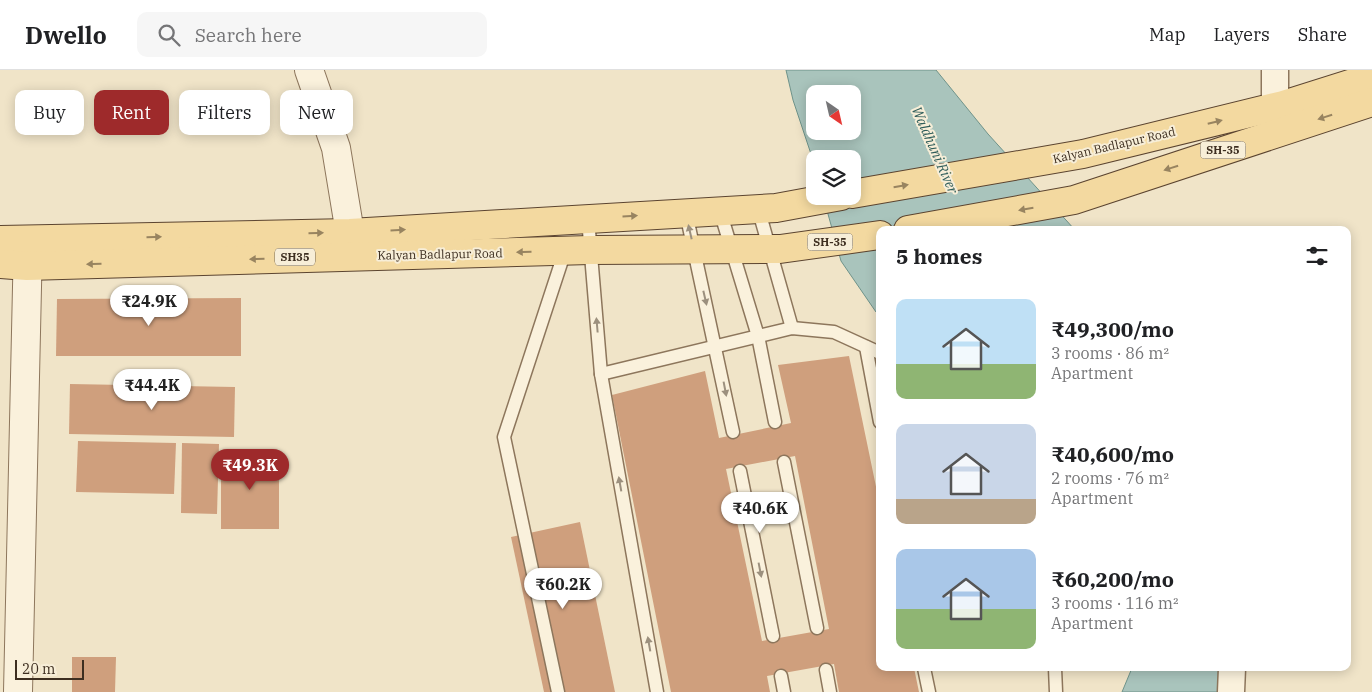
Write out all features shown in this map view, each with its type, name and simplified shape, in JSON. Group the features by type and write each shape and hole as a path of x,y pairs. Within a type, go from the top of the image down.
{"main road":[{"name":"Kalyan Badlapur Road","path":"930,226 1074,200 1275,120 1372,78"},
{"name":"Kalyan Badlapur Road","path":"861,192 1372,102"},
{"name":"Kalyan Badlapur Road","path":"350,244 588,218 767,208 806,202"},
{"name":"Kalyan Badlapur Road","path":"0,264 27,253 350,244 578,251 775,249 876,236"},
{"name":"Kalyan Badlapur Road","path":"0,240 27,253"}],"street":[{"path":"309,70 336,148 350,244"},
{"path":"1275,70 1275,120"},
{"path":"18,692 27,253"},
{"path":"1231,692 1232,671"}],"lane":[{"path":"767,208 792,328"},
{"path":"720,211 758,336 775,422"},
{"path":"686,213 733,432"},
{"path":"558,692 504,437 578,251 588,218"},
{"path":"578,251 657,692"},
{"path":"601,374 792,328 834,332 876,352"},
{"path":"866,347 876,401"},
{"path":"784,462 817,628"},
{"path":"740,471 773,636"},
{"path":"826,670 830,692"},
{"path":"925,671 929,692"},
{"path":"1055,671 1056,692"},
{"path":"781,676 784,692"}],"water":[{"name":"Waldhuni River","path":"786,70 936,70 988,134 1071,226 876,226 876,312 841,261 825,205 861,205 861,150 810,150 806,140 861,140 861,85 806,85 806,139 793,100"},
{"path":"1131,671 1225,671 1218,692 1122,692"}],"building":[{"path":"241,298 241,356 56,356 57,299"},
{"path":"849,356 876,487 876,671 915,671 919,692 839,692 834,664 767,676 770,692 671,692 612,395 705,371 719,438 791,423 778,365","holes":["795,456 829,629 762,641 726,469"]},
{"path":"70,384 235,387 234,437 69,434"},
{"path":"78,441 176,443 174,494 76,492"},
{"path":"182,443 219,444 217,514 181,513"},
{"path":"221,452 279,452 279,529 221,529"},
{"path":"580,522 615,692 544,692 511,537"},
{"path":"72,657 116,657 115,692 72,692"}]}
